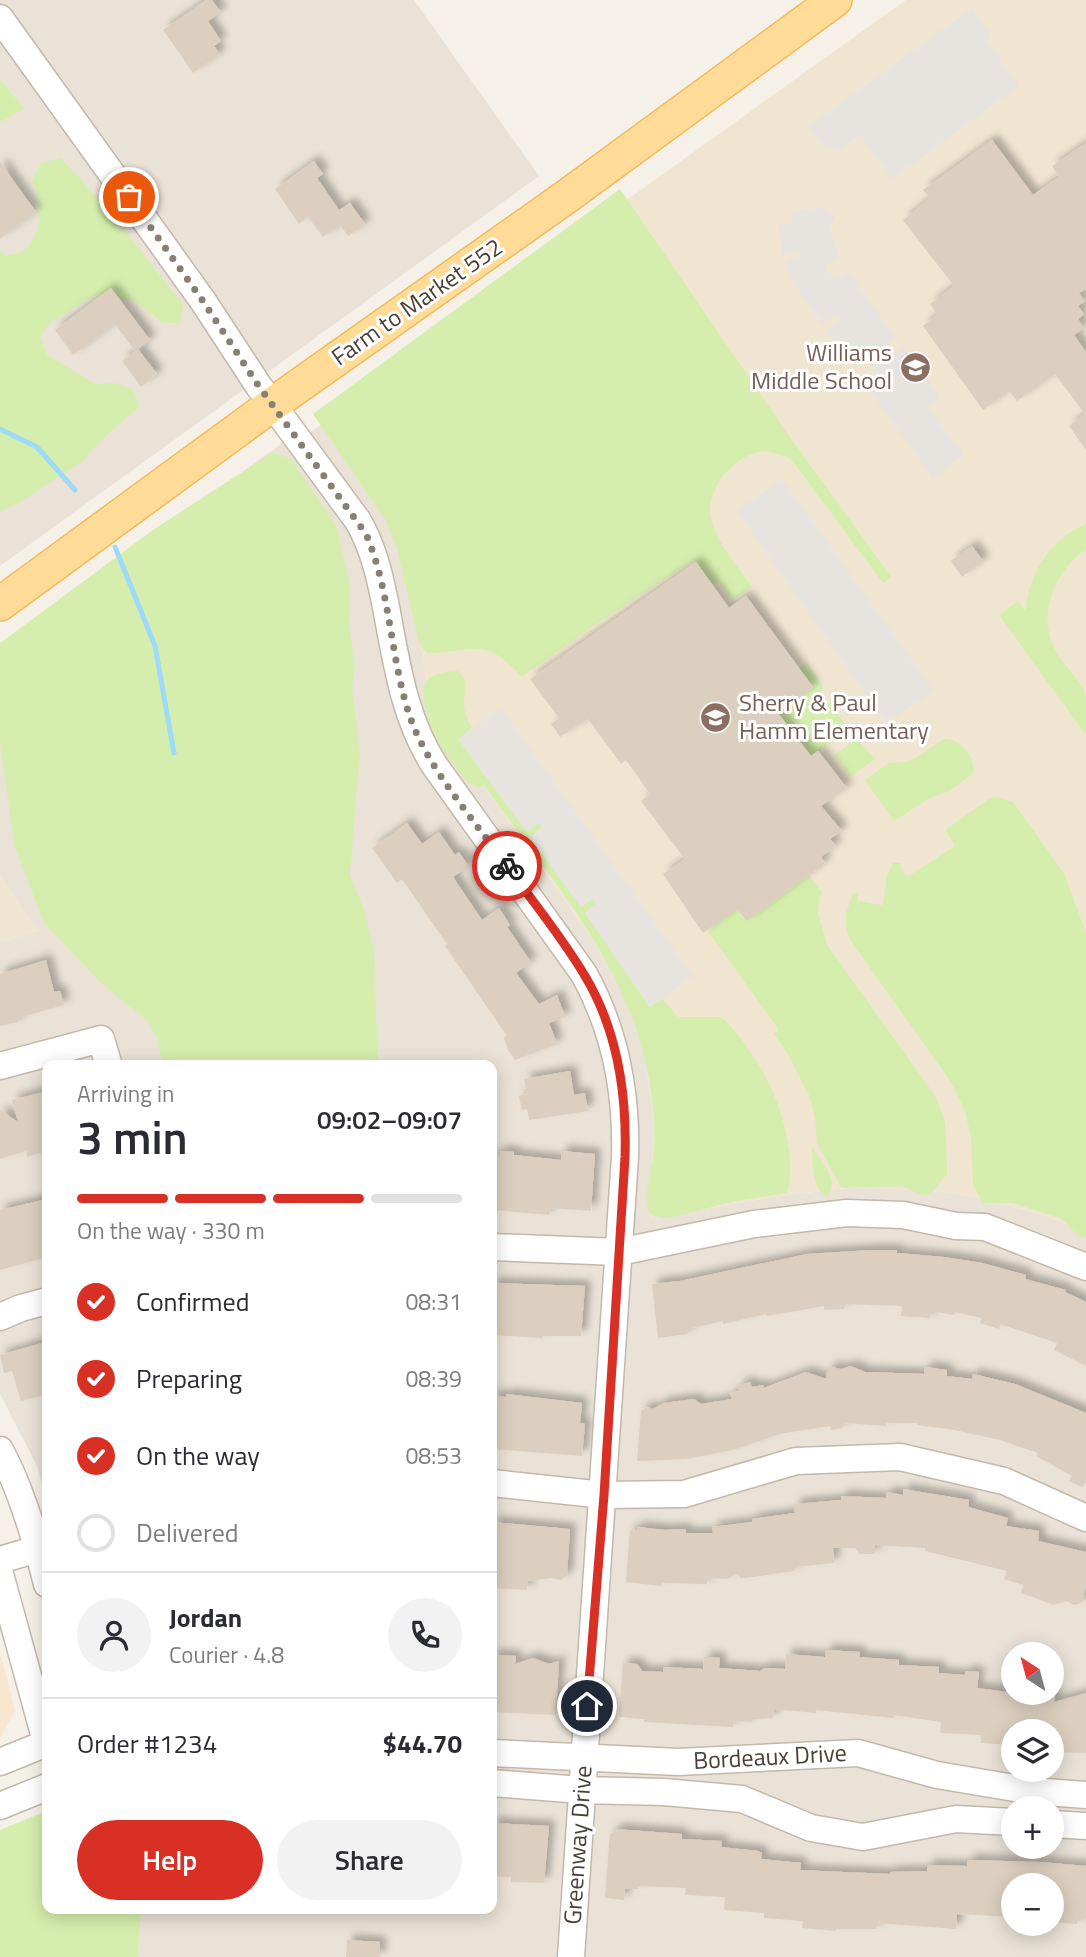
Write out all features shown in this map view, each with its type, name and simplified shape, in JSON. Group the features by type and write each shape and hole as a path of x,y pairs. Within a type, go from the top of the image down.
{"main road":[{"name":"Farm to Market 552","path":"0,604 835,0"}],"street":[{"name":"Greenway Drive","path":"0,18 366,534 376,563 407,707 426,752 589,982 601,1008 620,1067 625,1113 625,1157 571,1957"},
{"path":"0,1066 102,1039 107,1060"},
{"path":"497,1247 619,1252 754,1224 847,1213 892,1214 956,1226 985,1227 1086,1267"},
{"path":"0,1317 42,1302"},
{"path":"0,1450 42,1545"},
{"path":"497,1484 604,1495 684,1494 796,1461 900,1457 1004,1481 1086,1518"},
{"path":"0,1560 42,1547"},
{"path":"0,1574 42,1726"},
{"path":"0,1762 42,1746"},
{"name":"Bordeaux Drive","path":"497,1753 678,1762 858,1753 937,1775 1032,1791 1086,1795"},
{"name":"Bordeaux Drive","path":"497,1783 742,1799 811,1829 863,1836 956,1819 1001,1821"},
{"path":"0,1806 42,1789"},
{"path":"1064,1825 1086,1826"}],"shaded area":[{"path":"0,0 414,0 539,176 0,566"},
{"name":"Sherry & Paul Hamm Elementary","path":"906,0 1086,0 1086,1232 1043,1215 975,1197 877,1188 846,1188 772,1197 650,1219 654,1124 645,1055 625,998 595,943 456,746 429,693 416,619 393,531 322,424 628,199"},
{"path":"972,8 993,37 987,41 1019,86 892,179 860,135 839,150 821,144 808,127"},
{"path":"824,207 835,217 830,226 839,258 825,266 835,281 848,272 895,336 881,347 890,358 904,348 940,397 927,408 964,454 933,478 870,391 884,381 862,350 848,359 827,330 840,320 835,315 823,324 800,293 788,271 786,262 801,256 799,250 783,255 778,225 793,222 790,212"},
{"path":"322,424 393,531 416,619 429,693 456,746 595,943 625,998 645,1055 654,1124 650,1219 772,1197 846,1188 877,1188 975,1197 1043,1215 1086,1232 1086,1957 0,1957 0,1830 42,1813 42,1914 497,1914 497,1060 42,1060 42,1484 37,1466 0,1394 0,942 38,931 0,877 0,649 289,438 294,444"},
{"path":"782,479 934,691 886,723 737,511"},
{"path":"501,708 693,976 650,1007 585,913 597,902 592,899 581,907 530,837 542,827 538,823 527,832 458,739"},
{"path":"0,877 39,931 0,942"},
{"path":"0,1652 15,1710 0,1739"}],"green space":[{"path":"0,79 24,109 0,122"},
{"path":"61,158 112,214 183,305 180,323 163,323 135,301 98,294 50,322 40,337 47,355 96,384 115,383 133,389 140,406 97,444 84,460 22,501 0,512 0,250 6,256 17,253 25,250 32,241 39,215 32,180 41,163"},
{"path":"620,189 785,430 891,577 883,583 791,459 771,452 759,452 749,455 729,469 716,488 710,511 719,539 752,587 734,599 718,581 712,584 694,560 594,625 522,677 498,655 488,651 469,649 428,653 420,646 397,549 386,521 313,414"},
{"path":"273,452 291,459 336,525 350,586 349,626 355,667 352,687 360,751 350,875 365,912 374,951 378,1060 162,1060 157,1039 148,1021 101,983 44,923 14,845 0,742 0,643 153,530"},
{"path":"1086,524 1086,549 1064,570 1057,583 1051,597 1048,626 1058,655 1085,692 1086,735 999,615 1018,601 1026,611 1031,583 1044,559 1062,539"},
{"path":"807,663 823,687 821,691 849,729 811,756 778,713 813,687 799,668"},
{"path":"458,671 465,679 464,708 472,728 459,739 527,831 538,823 543,827 531,837 581,907 592,899 597,903 585,913 650,1007 662,998 678,1017 724,1019 748,1048 775,1096 786,1131 790,1166 787,1193 735,1201 674,1217 661,1218 651,1215 647,1197 655,1138 654,1118 649,1079 639,1038 624,998 605,960 559,888 484,785 478,787 468,782 437,739 424,705 423,690 427,680 434,675"},
{"path":"857,739 875,759 850,777 835,755"},
{"path":"944,739 953,740 965,749 973,763 973,774 949,791 928,799 894,821 865,780 889,763 914,759"},
{"path":"995,797 1013,802 1064,873 1086,933 1086,1237 1079,1236 1062,1219 1013,1203 983,1203 973,1185 971,1137 965,1111 951,1082 849,938 847,931 846,915 853,893 857,894 858,901 883,905 887,875 893,863 901,863 901,869 906,876 910,875 955,846 945,830"},
{"path":"809,875 822,893 818,913 827,945 934,1094 944,1118 947,1174 932,1192 926,1195 903,1186 841,1188 817,1143 809,1095 774,1034 779,1030 707,930 737,909 747,921"},
{"path":"812,1147 831,1177 831,1190 827,1197 815,1182"},
{"path":"42,1813 42,1914 141,1914 137,1957 0,1957 0,1830"}],"building":[{"path":"206,0 212,0 221,12 208,21 221,41 214,46 220,54 193,73 163,30"},
{"path":"992,140 1033,195 1059,177 1052,166 1086,143 1086,289 1079,293 1085,301 1078,306 1084,314 1078,319 1084,328 1074,335 1086,352 1086,450 1069,426 1085,414 1055,374 1017,401 1009,391 983,410 923,326 937,315 930,304 954,286 903,220 930,198 923,190"},
{"path":"314,161 323,174 317,178 339,210 350,203 365,224 348,236 340,225 323,237 308,217 299,224 275,189"},
{"path":"0,162 36,212 0,239"},
{"path":"111,288 150,340 138,349 157,374 141,387 122,361 135,351 115,324 73,355 55,330"},
{"path":"972,546 983,561 962,577 951,561"},
{"name":"Sherry & Paul Hamm Elementary","path":"696,562 729,608 746,596 813,687 778,713 811,756 818,751 847,788 821,806 842,831 830,839 836,846 821,857 825,863 747,921 737,909 703,933 663,874 685,859 641,801 650,794 626,760 621,764 588,719 560,737 551,724 559,718 530,679"},
{"path":"407,823 422,844 439,832 455,855 459,852 468,866 453,877 482,920 499,908 510,925 507,927 531,962 516,973 539,1004 557,995 565,1017 549,1023 557,1044 515,1060 508,1050 504,1038 507,1036 445,946 447,944 402,879 397,883 372,848"},
{"path":"46,960 54,992 60,991 64,1005 17,1018 18,1022 0,1026 0,974"},
{"path":"570,1071 574,1095 585,1093 588,1111 529,1120 527,1109 522,1110 519,1096 527,1094 524,1079"},
{"path":"42,1092 42,1152 27,1157 26,1151 0,1159 0,1110 18,1122 12,1100"},
{"path":"500,1151 514,1152 514,1155 561,1160 561,1151 595,1154 591,1211 550,1208 549,1215 497,1210 497,1155 500,1155"},
{"path":"42,1200 42,1258 0,1270 0,1210"},
{"path":"897,1250 897,1253 982,1263 1066,1290 1065,1292 1086,1302 1086,1366 1054,1350 1057,1343 1000,1324 999,1329 980,1323 981,1318 956,1312 953,1315 931,1311 930,1318 901,1316 902,1306 844,1304 844,1309 824,1310 824,1306 767,1316 766,1314 723,1324 723,1321 687,1329 688,1334 658,1338 652,1284 680,1281 807,1254"},
{"path":"497,1283 585,1286 581,1336 543,1338 497,1335"},
{"path":"42,1343 42,1395 21,1401 12,1371 4,1373 0,1355"},
{"path":"851,1366 865,1372 924,1374 925,1367 947,1370 947,1376 972,1379 973,1374 1015,1384 1086,1413 1086,1482 1082,1487 1069,1481 1072,1476 1036,1456 1038,1453 1000,1440 917,1423 886,1423 886,1426 844,1423 843,1428 831,1430 830,1426 779,1434 733,1450 686,1459 637,1461 641,1411 647,1407 653,1409 664,1403 694,1399 701,1404 732,1399 730,1393 739,1391 737,1386 750,1382 752,1387 763,1385 764,1388 806,1372 826,1379 831,1367 841,1369"},
{"path":"506,1394 582,1403 580,1423 585,1424 582,1456 497,1449 497,1396 506,1397"},
{"path":"903,1489 969,1500 968,1507 1008,1518 1006,1526 1039,1531 1038,1541 1086,1552 1086,1587 1081,1603 1074,1605 1066,1601 1054,1605 1021,1593 1023,1585 1004,1579 1007,1571 925,1551 925,1548 875,1545 875,1554 860,1554 855,1548 833,1548 834,1563 794,1567 794,1571 746,1578 737,1574 727,1579 707,1578 707,1584 662,1583 661,1586 626,1582 630,1530 637,1531 637,1527 685,1529 686,1533 713,1533 712,1527 795,1513 794,1504 841,1500 841,1496 886,1498 886,1492 903,1495"},
{"path":"497,1522 570,1529 567,1576 561,1580 551,1578 528,1581 527,1590 497,1588"},
{"path":"826,1650 860,1652 859,1657 899,1660 899,1665 939,1667 939,1673 965,1675 965,1671 979,1672 977,1688 1001,1691 1001,1705 1064,1705 1064,1699 1086,1693 1086,1753 1064,1752 1064,1719 1001,1719 1001,1744 981,1743 981,1735 940,1733 941,1722 894,1715 893,1718 816,1710 816,1713 774,1709 773,1718 753,1719 752,1722 733,1721 733,1727 644,1722 644,1719 619,1717 623,1663 637,1664 642,1671 663,1672 664,1667 703,1669 704,1657 720,1658 719,1668 760,1671 765,1668 785,1669 786,1654 825,1657"},
{"path":"497,1655 516,1656 515,1664 533,1658 549,1664 559,1661 556,1715 497,1712"},
{"path":"497,1823 549,1826 544,1883 511,1882 511,1877 497,1876"},
{"path":"615,1829 682,1834 682,1839 722,1841 721,1847 758,1851 762,1853 761,1859 801,1863 800,1870 890,1874 927,1871 927,1865 967,1866 968,1860 1086,1866 1086,1918 1078,1918 1077,1924 1064,1923 1064,1873 1001,1873 1001,1916 957,1914 956,1929 877,1923 876,1929 836,1931 802,1928 803,1921 764,1918 764,1913 724,1910 725,1897 685,1895 686,1888 638,1886 638,1889 625,1889 624,1900 605,1898 610,1833 615,1833"},
{"path":"347,1940 380,1942 380,1957 346,1957"}],"waterway":[{"path":"0,429 37,447 75,490"},
{"path":"115,547 155,646 174,753"}],"way so far":[{"path":"129,197 203,301 258,385 366,534 376,563 403,693 417,735 435,766 507,866"}],"place":[{"name":"Williams Middle School","path":"915,367"},
{"name":"Sherry & Paul Hamm Elementary","path":"716,717"}],"route":[{"path":"507,866 593,990 609,1028 620,1067 623,1090 625,1157 604,1495 587,1706"}]}
